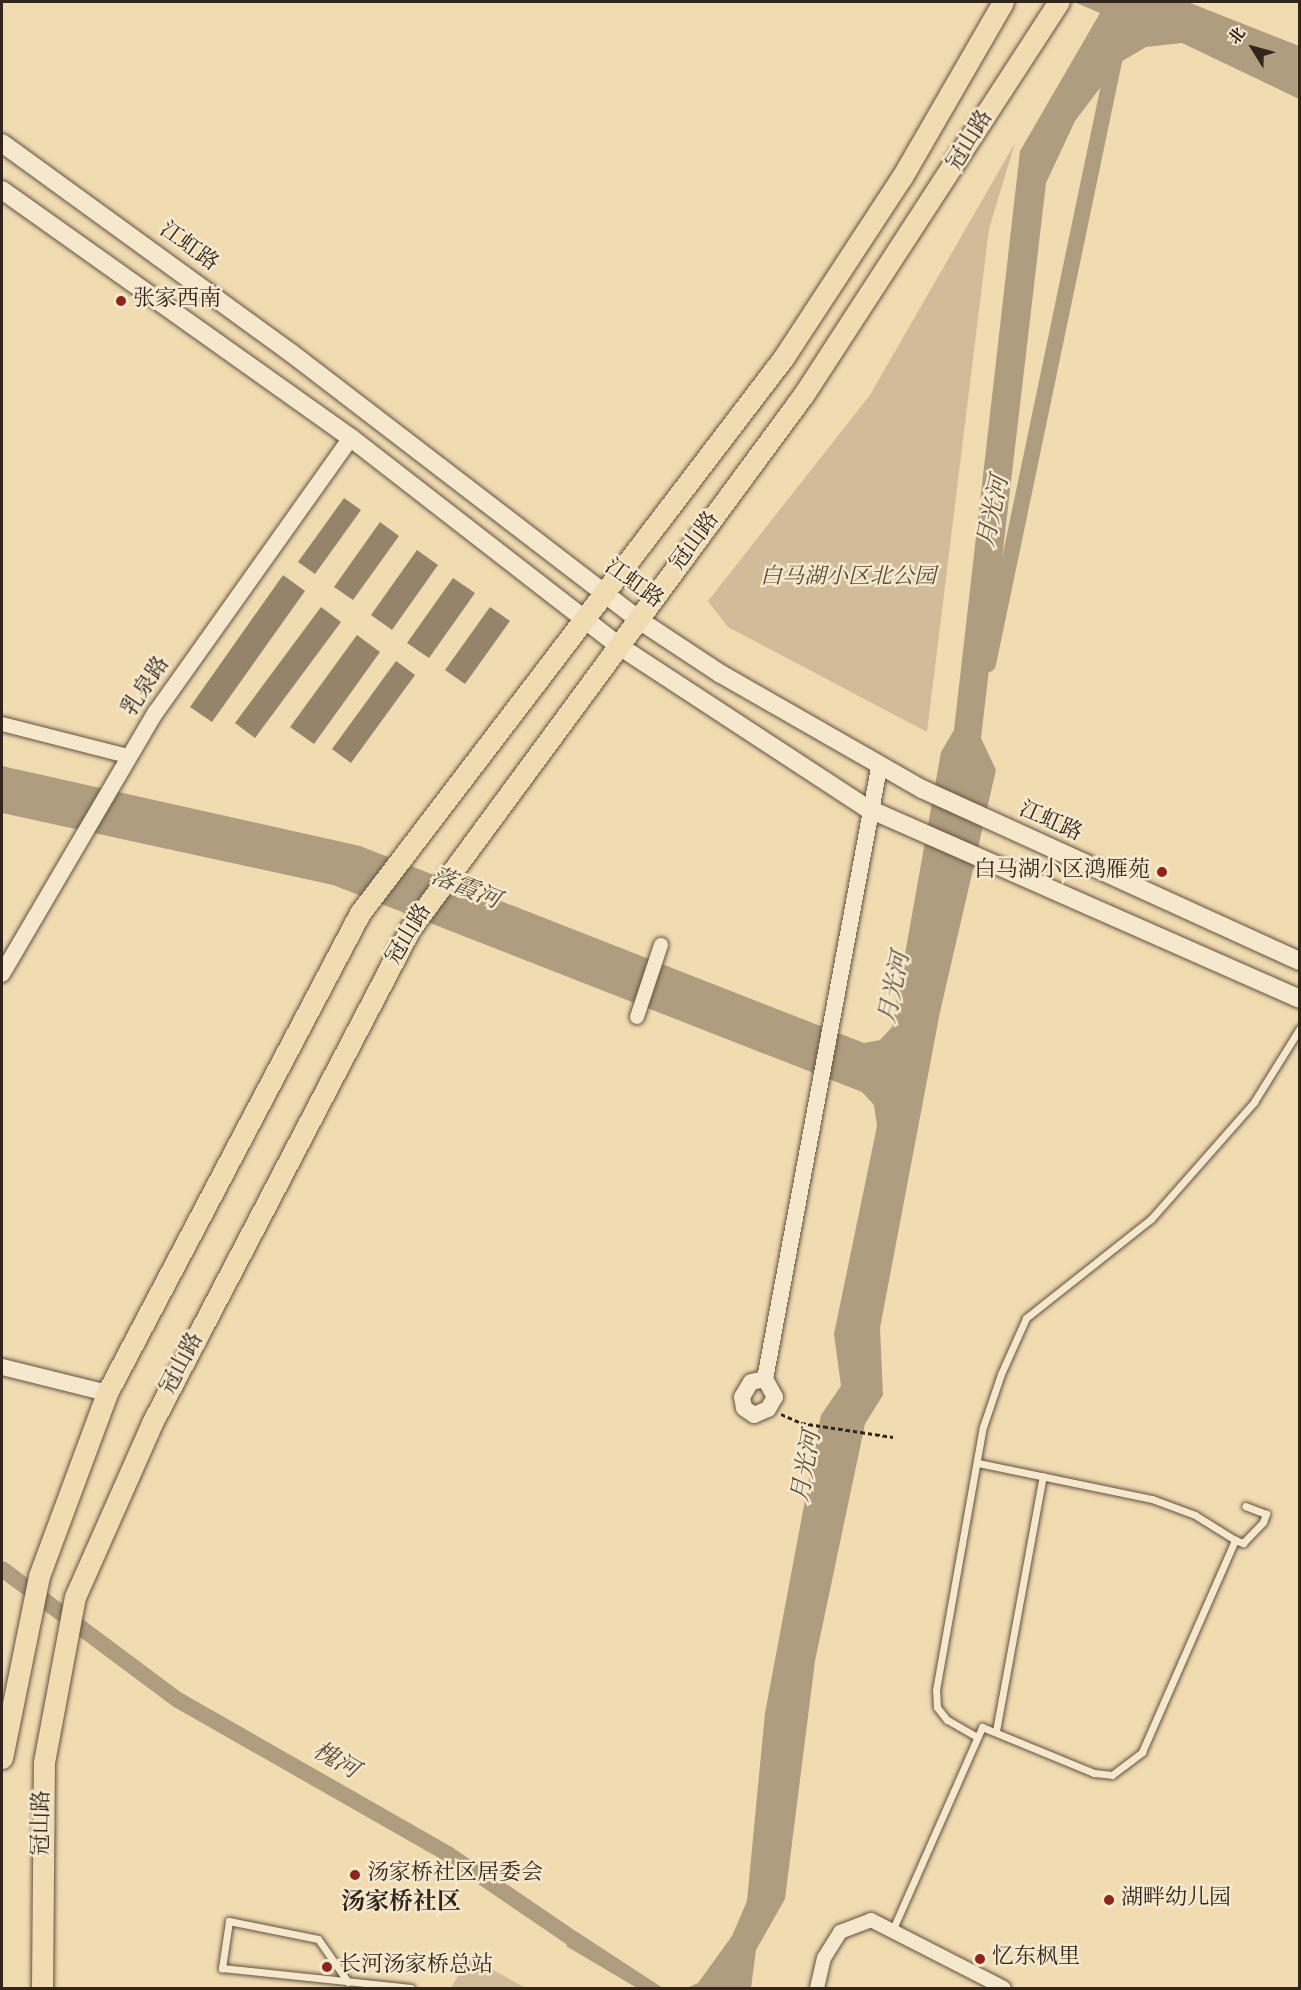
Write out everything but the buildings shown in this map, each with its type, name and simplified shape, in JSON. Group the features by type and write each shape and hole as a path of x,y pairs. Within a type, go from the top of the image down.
{"main road":[{"name":"冠山路","path":"2,1758 39,1576 107,1393 360,914 784,357 902,177 1003,2"},
{"name":"冠山路","path":"42,1989 44,1762 75,1597 152,1423 410,929 804,394 1059,2"},
{"name":"江虹路","path":"2,143 290,352 639,620 879,768 996,825 1299,961"},
{"path":"2,190 351,438 620,645 867,808 908,830 987,865 1299,999"}],"street":[{"name":"乳泉路","path":"2,974 113,779 351,438"},
{"path":"2,724 128,756"},
{"path":"765,1379 751,1382 741,1397 744,1408 754,1415 768,1409 775,1397 765,1379 867,808 879,768"},
{"path":"637,1017 661,945"},
{"path":"2,1367 107,1393"},
{"path":"817,1989 824,1958 840,1932 871,1920 893,1929 1004,1989"}],"lane":[{"path":"977,1737 947,1720 937,1707 936,1690 978,1463 997,1384 1026,1318 1151,1219 1254,1102 1299,1028"},
{"path":"978,1463 1152,1498 1195,1515 1243,1543 1266,1514 1245,1506"},
{"path":"996,1731 1044,1476"},
{"path":"893,1929 982,1727 1094,1773 1112,1775 1129,1766 1150,1740 1235,1540"},
{"path":"348,1982 318,1939 229,1921 222,1968 348,1982 411,1989"}],"path":[{"path":"768,1409 801,1423 893,1437"}],"green space":[{"name":"白马湖小区北公园","path":"1015,143 989,229 927,732 728,627 708,601 870,395"},
{"path":"469,1957 526,1988 451,1988"}],"water":[{"name":"落霞河","path":"1074,2 1185,2 1189,11 1299,60 1299,99 1182,43 1146,47 1119,63 1075,121 1046,183 981,738 996,770 940,1012 880,1328 883,1395 865,1424 815,1661 785,1899 756,1950 751,1988 687,1988 698,1983 732,1936 747,1901 765,1713 821,1415 841,1386 834,1334 877,1126 874,1105 862,1092 333,885 2,813 2,766 360,846 864,1043 880,1040 892,1027 941,752 954,730 1020,151 1100,13"},
{"path":"577,1932 663,1988 637,1988 566,1946"}],"waterway":[{"path":"1166,2 1300,55"},
{"name":"月光河","path":"988,664 1116,52"},
{"name":"槐河","path":"2,1569 178,1700 448,1854 589,1950"}],"place":[{"name":"张家西南","path":"121,301"},
{"name":"白马湖小区鸿雁苑","path":"1162,872"},
{"name":"汤家桥社区居委会","path":"355,1875"},
{"name":"湖畔幼儿园","path":"1109,1900"},
{"name":"忆东枫里","path":"980,1959"},
{"name":"长河汤家桥总站","path":"327,1967"}],"district":[{"name":"汤家桥社区","path":"401,1904"}]}
